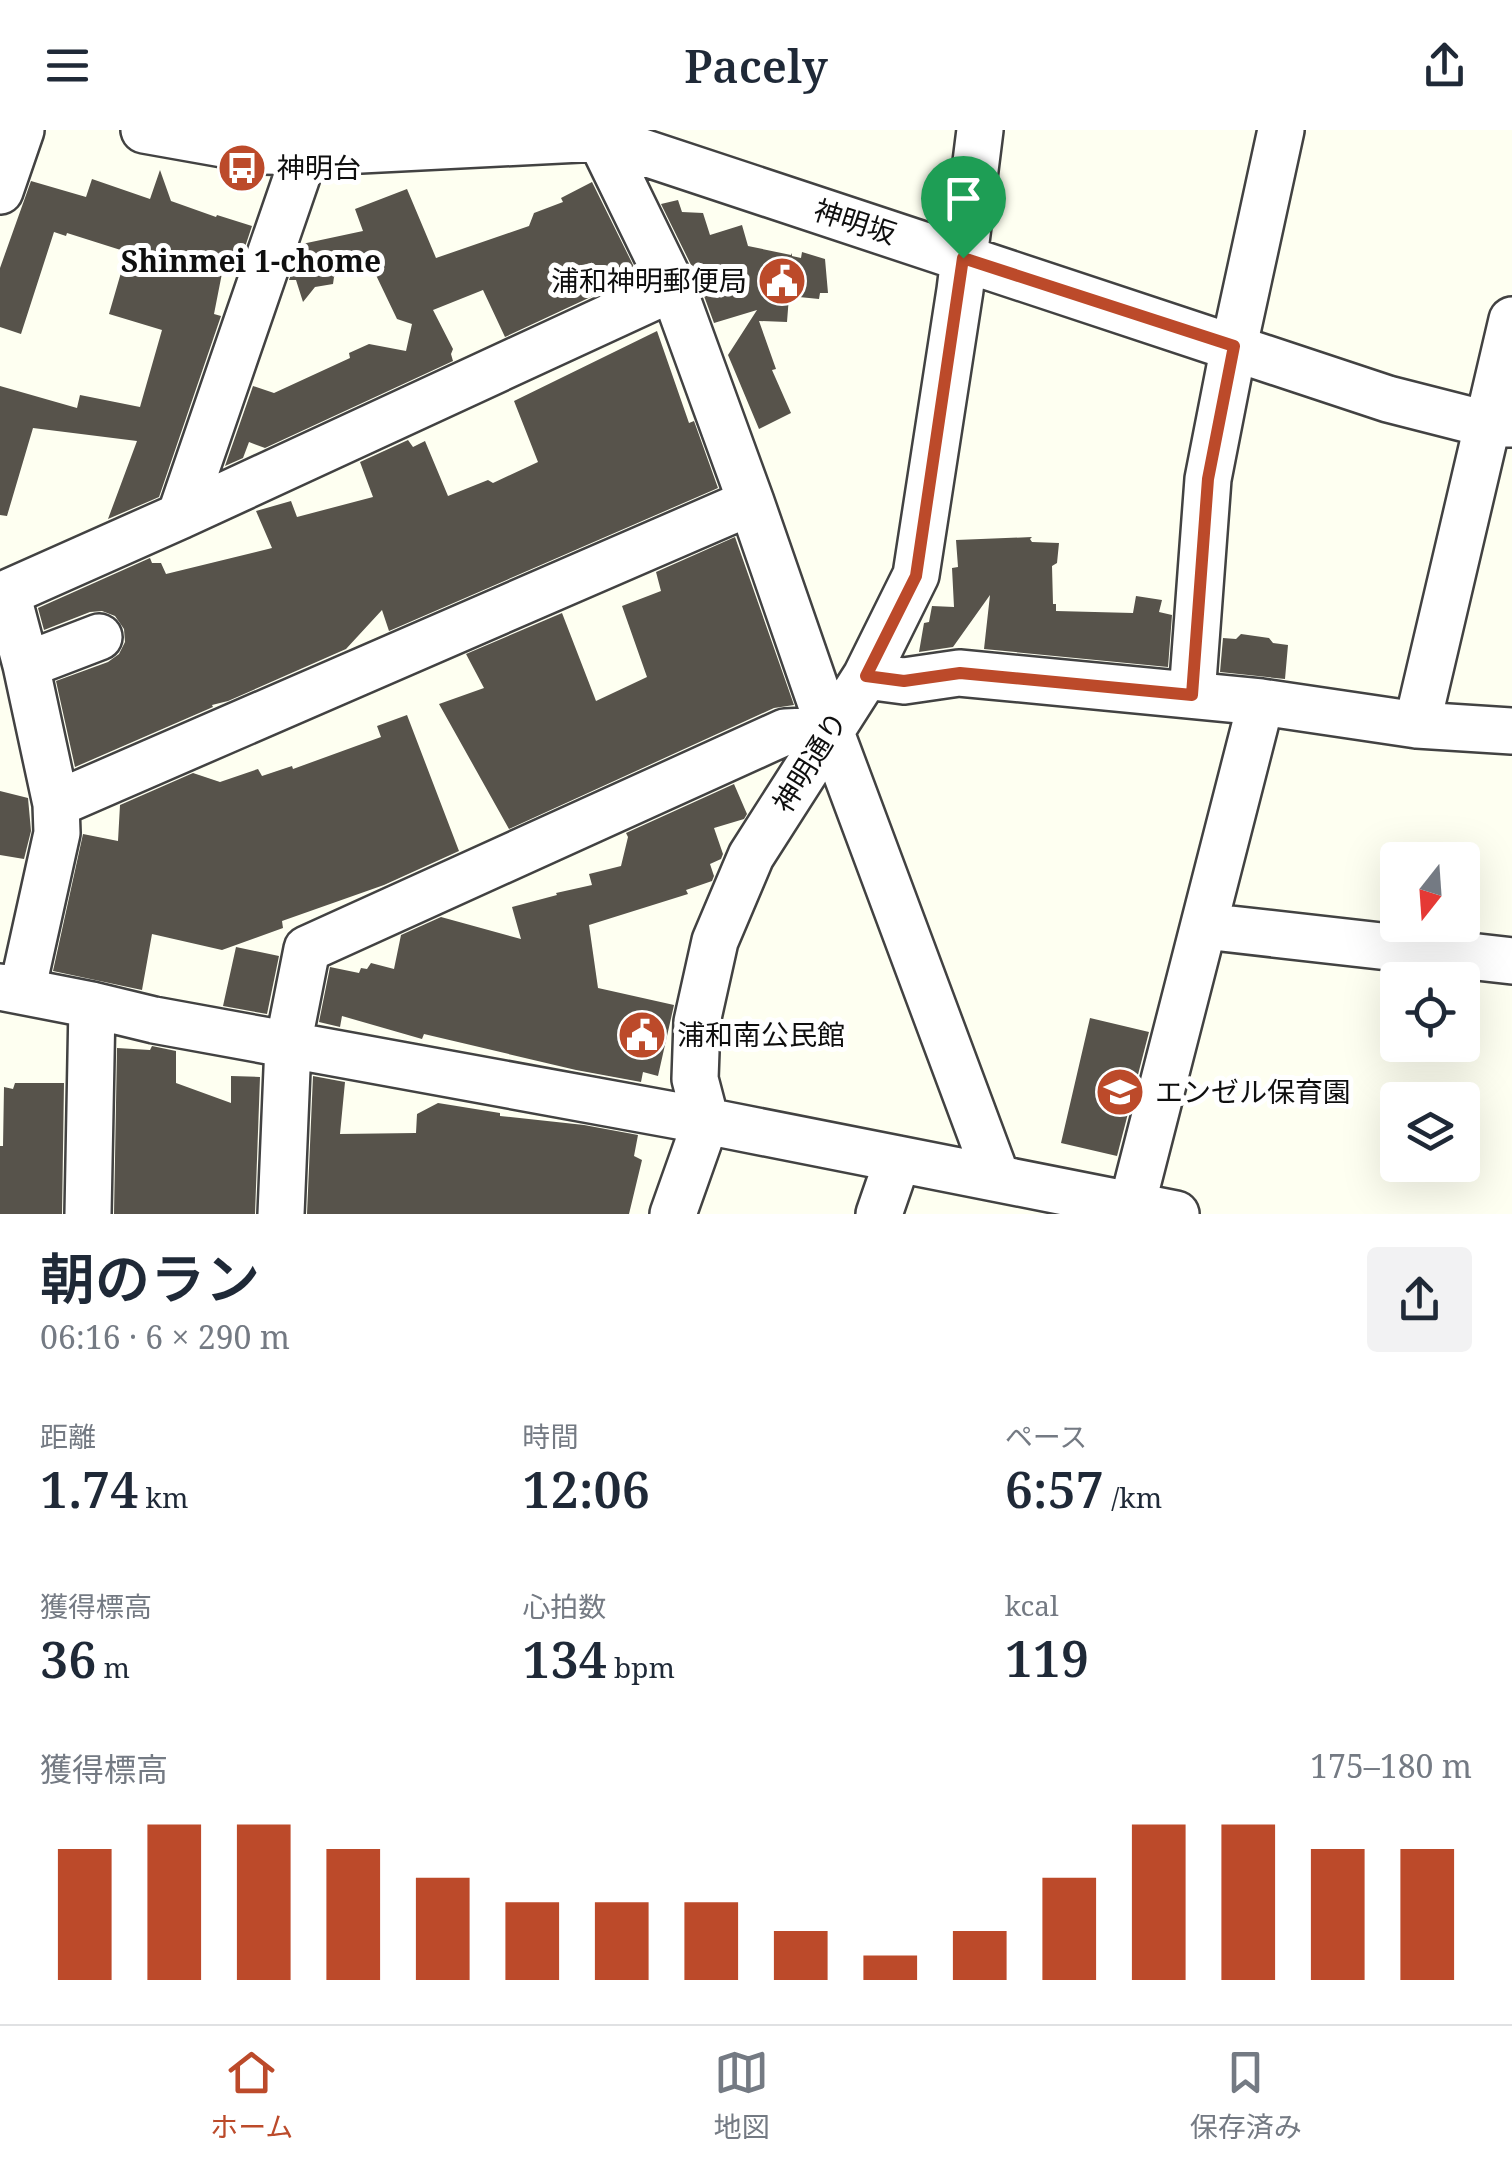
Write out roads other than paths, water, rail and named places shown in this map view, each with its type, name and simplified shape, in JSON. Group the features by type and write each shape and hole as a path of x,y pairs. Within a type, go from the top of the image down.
{"street":[{"path":"0,191 21,130"},
{"path":"144,130 262,151 309,141 598,134 673,288 830,730 996,1178"},
{"name":"神明通り","path":"706,1121 695,1079 697,1022 715,940 752,856 866,676 916,576 980,130"},
{"path":"1192,695 1208,479 1282,130"},
{"name":"神明坂","path":"598,134 1388,399 1499,424"},
{"path":"180,516 309,141"},
{"path":"673,288 4,597 26,664 56,804 57,833 11,989 154,1020 996,1178 1103,1206 1176,1214"},
{"path":"1417,724 1499,424 1512,320"},
{"path":"56,804 751,502"},
{"path":"26,664 99,637"},
{"path":"866,676 904,681 960,673 1512,731"},
{"path":"1103,1206 1204,926 1261,702"},
{"path":"281,1214 288,1045 307,949 785,732 830,730"},
{"path":"1204,926 1512,961"},
{"path":"88,1214 92,1005"},
{"path":"673,1214 706,1121"},
{"path":"879,1214 898,1159"}],"place":[{"name":"神明台","path":"242,168"},
{"name":"浦和神明郵便局","path":"782,281"},
{"name":"浦和南公民館","path":"642,1035"},
{"name":"エンゼル保育園","path":"1120,1092"}],"district":[{"name":"Shinmei 1-chome","path":"251,262"}]}
